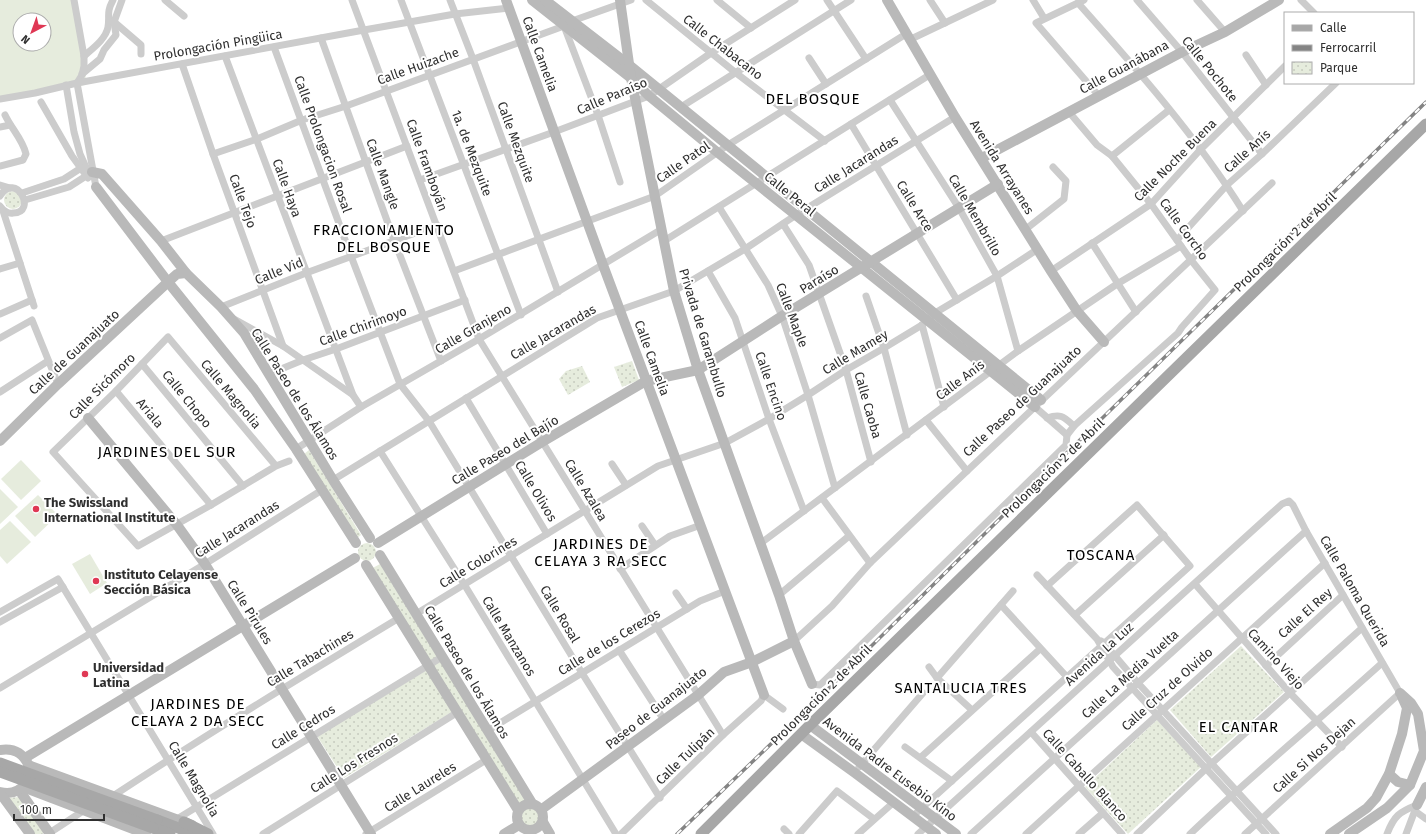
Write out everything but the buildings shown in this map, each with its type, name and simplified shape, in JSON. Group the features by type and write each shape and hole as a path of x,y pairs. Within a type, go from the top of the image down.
{"main road":[{"name":"Calle Peral","path":"532,0 629,65 935,313 996,368 1038,403"},
{"name":"Calle Peral","path":"545,0 568,24 631,78 649,96 862,268 924,322 996,368"},
{"name":"Avenida Arrayanes","path":"887,0 907,37 931,74 955,117 982,158 1051,271 1077,311 1104,342"},
{"name":"Calle Guanábana","path":"982,158 1141,73 1225,32 1279,0"},
{"name":"Privada de Garambullo","path":"620,2 631,78 674,291 698,370 761,543 794,641 812,684"},
{"name":"Calle Camelia","path":"508,4 587,222 764,694"},
{"name":"Prolongación 2 de Abril","path":"701,834 801,734 1426,124"},
{"name":"Calle Paseo de los Álamos","path":"89,174 102,174 162,242 186,273 244,333 333,480 374,540"},
{"name":"Paraíso","path":"646,381 698,370 782,316 873,262 998,184"},
{"name":"Calle Paseo de los Álamos","path":"96,187 168,282 254,389 296,449 356,543"},
{"path":"168,282 177,274 186,273"},
{"name":"Calle de Guanajuato","path":"0,441 58,384 168,282"},
{"name":"Calle Paseo del Bajío","path":"374,540 422,516 542,442 646,381"},
{"name":"Calle Pirules","path":"88,418 177,525 205,564 312,736 369,833"},
{"path":"362,538 374,540 381,549 377,560 372,564 366,565 360,563 355,558 353,551 356,543 362,538"},
{"name":"Calle Paseo de los Álamos","path":"380,555 532,803"},
{"path":"27,762 128,695 243,627 355,558"},
{"path":"366,565 518,810"},
{"name":"Paseo de Guanajuato","path":"542,809 698,695 724,672 752,662 794,641"},
{"path":"1349,834 1387,808 1410,785 1424,751 1418,714 1411,702 1400,693"},
{"path":"1330,834 1367,808 1376,798 1389,774 1402,734 1407,708 1400,693"},
{"name":"Avenida Padre Eusebio Kino","path":"810,726 956,834"},
{"path":"1402,734 1412,730 1421,732"},
{"name":"Avenida Padre Eusebio Kino","path":"801,734 855,772 936,834"},
{"path":"0,750 14,750 20,753 27,762 64,778 181,820 213,834"},
{"path":"0,793 13,793 21,789 28,777 27,762"},
{"path":"0,763 152,827"},
{"path":"0,772 170,834"},
{"path":"1389,774 1398,782 1410,785"},
{"path":"52,799 56,788 64,778"},
{"path":"1416,808 1426,787"},
{"path":"21,789 83,811 152,827 194,834"},
{"path":"21,789 49,834"},
{"path":"0,793 30,834"},
{"path":"532,803 542,809 544,816 543,822 535,830 531,832 519,825 516,818 518,810 524,805 532,803"},
{"path":"181,820 208,834"},
{"path":"543,822 550,834"},
{"path":"504,834 519,825"}],"street":[{"path":"74,0 84,56 82,75"},
{"path":"84,56 98,45 108,29 108,10 113,0"},
{"path":"77,83 82,75 100,59 104,50 116,35 114,22 122,0"},
{"path":"165,0 184,16"},
{"name":"Calle Framboyán","path":"352,0 479,340"},
{"name":"1a. de Mezquite","path":"401,0 520,315"},
{"name":"Calle Mezquite","path":"450,0 558,292"},
{"name":"Calle Huizache","path":"213,154 257,139 302,120 346,106 568,24 620,2 631,0"},
{"name":"Calle Chabacano","path":"646,0 736,73 825,141"},
{"path":"717,0 751,28"},
{"path":"827,0 866,59"},
{"path":"681,107 851,0"},
{"path":"930,0 945,23"},
{"name":"Calle Patol","path":"454,271 655,196 717,152 866,59 907,37 945,23 993,0"},
{"path":"1033,0 1044,18"},
{"name":"Calle Pochote","path":"1137,0 1182,52 1262,154"},
{"path":"1197,0 1225,32"},
{"path":"1301,0 1313,12"},
{"name":"Calle Paraíso","path":"420,180 506,150 649,96 711,53 791,1"},
{"path":"1099,96 1036,23 1081,1 1141,73 1227,185 1243,211"},
{"name":"Prolongación Pingüica","path":"0,99 35,93 66,85 274,46 508,4"},
{"path":"108,17 141,45 142,54"},
{"path":"568,24 620,182"},
{"path":"108,29 116,35 128,34"},
{"name":"Calle Mangle","path":"321,38 394,240 442,361"},
{"path":"98,45 104,50"},
{"name":"Calle Prolongacion Rosal","path":"274,46 351,256 400,384"},
{"path":"1246,55 1266,85"},
{"name":"Calle Haya","path":"225,56 353,395"},
{"path":"810,58 826,84"},
{"name":"Calle Tejo","path":"182,64 283,346"},
{"name":"Calle Noche Buena","path":"1051,271 1151,204 1200,150 1284,67"},
{"path":"664,241 931,74"},
{"name":"Calle Paseo de los Álamos","path":"77,83 89,174 96,187"},
{"name":"Calle Anís","path":"761,543 1018,351 1179,243 1227,185 1262,154 1335,84"},
{"name":"Calle Paseo de los Álamos","path":"66,85 74,132 80,154 96,187"},
{"name":"Calle Membrillo","path":"890,100 959,208 997,276 1018,351"},
{"name":"Calle Paseo de los Álamos","path":"41,102 80,168 89,174"},
{"path":"1112,156 1169,110"},
{"name":"Calle Corcho","path":"1069,112 1098,145 1112,156 1151,204 1191,260 1215,290 1182,327 1178,334 1074,426"},
{"path":"0,166 23,160 26,154 16,132 10,125 5,115"},
{"name":"Calle Jacarandas","path":"333,480 597,318 674,291 745,249 806,208 955,117"},
{"name":"Calle Arce","path":"852,124 958,300"},
{"path":"0,127 10,125"},
{"path":"162,242 407,146"},
{"path":"1026,229 1064,199 1066,181 1052,167"},
{"path":"23,196 64,179 80,168"},
{"path":"23,196 69,187 89,174"},
{"name":"Calle Paseo de Guanajuato","path":"794,641 832,606 870,563 966,471 1272,183"},
{"path":"0,185 18,190 23,196 22,208 16,213 11,214 7,222"},
{"path":"0,196 2,192 10,188"},
{"name":"Calle Maple","path":"719,207 768,285 782,316 808,395 835,488"},
{"path":"2,208 11,214"},
{"path":"0,314 33,303 2,208"},
{"name":"Calle Caoba","path":"783,224 809,265 846,370 871,462"},
{"name":"Calle Vid","path":"221,308 306,273 437,225"},
{"name":"Calle Granjeno","path":"296,449 361,407 479,340 662,229"},
{"path":"1092,243 1136,312"},
{"name":"Calle Mamey","path":"676,460 725,443 769,419 846,370 884,348 935,313 997,276 1038,249"},
{"path":"0,269 20,264"},
{"name":"Calle Encino","path":"708,271 735,318 769,419 804,511"},
{"path":"866,296 884,348 907,435"},
{"name":"Calle Chirimoyo","path":"269,374 303,360 336,350 465,300"},
{"path":"228,315 283,346 353,395 361,407"},
{"path":"0,338 32,320 58,384"},
{"path":"924,322 944,407"},
{"name":"Calle Sicómoro","path":"168,337 116,391 53,452 138,546 177,525"},
{"name":"Calle Magnolia","path":"168,337 276,466"},
{"name":"Calle Azalea","path":"479,340 723,735"},
{"path":"0,392 48,361"},
{"name":"Calle Chopo","path":"142,364 243,486"},
{"name":"Calle Rosal","path":"400,384 429,421 470,487 510,556 660,798"},
{"name":"Ariala","path":"116,391 211,505"},
{"name":"Calle Olivos","path":"466,398 547,534"},
{"path":"1038,403 1047,418 1067,435"},
{"path":"812,684 820,685 1066,445 1067,435 1074,426 1063,416 1055,415 1047,418"},
{"path":"926,420 966,471"},
{"name":"Calle Manzanos","path":"380,451 464,584 616,834"},
{"name":"Calle Colorines","path":"416,614 658,466 676,460"},
{"path":"177,525 276,466 289,461"},
{"path":"612,464 626,485"},
{"name":"Calle Jacarandas","path":"0,688 205,564 322,490"},
{"path":"822,498 870,563"},
{"name":"Calle Paloma Querida","path":"1288,501 1294,506 1306,531 1400,693"},
{"name":"Avenida La Luz","path":"918,834 1282,504 1288,501"},
{"path":"1047,586 1137,504 1164,535 1075,615"},
{"path":"620,569 670,536 701,525"},
{"path":"642,526 655,545"},
{"name":"Calle La Media Vuelta","path":"971,834 1306,531"},
{"name":"Avenida La Luz","path":"913,816 1190,566 1164,535"},
{"path":"779,595 849,536"},
{"name":"Calle Cruz de Olvido","path":"1026,834 1078,785 1325,563"},
{"path":"1037,576 1097,639 1135,685 1259,821 1276,834"},
{"path":"0,612 58,579 63,587 0,622"},
{"name":"Camino Viejo","path":"1195,584 1241,639 1342,747"},
{"name":"Calle Magnolia","path":"63,587 213,834"},
{"name":"Calle de los Cerezos","path":"487,731 700,601 725,591"},
{"path":"937,678 1013,591"},
{"path":"676,593 687,609"},
{"name":"Calle El Rey","path":"1266,666 1343,595"},
{"path":"23,599 28,606"},
{"path":"1001,605 1066,677"},
{"name":"Calle Tabachines","path":"112,796 168,759 282,688 399,618"},
{"path":"1136,834 1362,628"},
{"path":"921,757 1040,649"},
{"path":"619,650 664,720"},
{"name":"Calle Cedros","path":"181,820 197,807 442,657"},
{"path":"1190,834 1234,793 1318,721 1382,663"},
{"path":"929,667 937,678 972,710"},
{"path":"855,772 861,763 923,693"},
{"name":"Calle Si Nos Dejan","path":"1245,834 1400,693"},
{"name":"Calle Camelia","path":"764,694 782,709"},
{"name":"Calle Tulipán","path":"621,834 660,798 723,735 761,701 764,694"},
{"name":"Calle Los Fresnos","path":"263,834 458,712"},
{"name":"Calle Caballo Blanco","path":"1030,732 1122,834"},
{"path":"905,747 921,757 952,781"},
{"name":"Calle Laureles","path":"369,833 486,760"},
{"path":"799,834 837,791 874,819"},
{"path":"858,834 894,802"},
{"path":"1416,808 1426,819"},
{"path":"1387,834 1392,821 1404,810 1416,808"},
{"path":"1406,834 1416,808"},
{"path":"49,834 83,811"},
{"path":"1079,834 1103,813"},
{"path":"1259,821 1266,834"}],"green space":[{"path":"0,0 74,0 86,71 85,85 0,99"},
{"path":"13,191 19,194 22,200 19,206 13,209 7,206 4,200 7,194"},
{"path":"632,361 639,380 622,387 614,367"},
{"path":"582,366 590,382 568,395 559,379 566,371"},
{"path":"309,450 361,535 356,539 304,454"},
{"path":"21,460 41,481 21,500 1,479"},
{"path":"0,489 18,507 0,524"},
{"path":"38,495 58,515 35,537 15,516"},
{"path":"10,521 31,542 7,564 0,556 0,530"},
{"path":"363,543 371,543 376,548 374,559 371,561 363,561 358,556 358,548"},
{"path":"90,554 107,583 90,594 72,564"},
{"path":"380,564 527,802 522,803 519,806 371,569"},
{"path":"1241,646 1284,692 1211,757 1170,710"},
{"path":"427,670 452,712 344,778 317,736"},
{"path":"1157,720 1201,767 1128,834 1085,787"},
{"path":"19,797 44,833 33,834 7,798"},
{"path":"531,807 538,810 541,817 538,824 531,827 524,824 521,817 524,810"}],"railway":[{"path":"677,834 822,695 1043,476 1426,102"}],"place":[{"name":"The Swissland International Institute","path":"36,509"},
{"name":"Instituto Celayense Sección Básica","path":"96,581"},
{"name":"Universidad Latina","path":"85,674"}],"district":[{"name":"DEL BOSQUE","path":"813,99"},
{"name":"FRACCIONAMIENTO DEL BOSQUE","path":"384,238"},
{"name":"JARDINES DEL SUR","path":"167,452"},
{"name":"JARDINES DE CELAYA 3 RA SECC","path":"601,552"},
{"name":"TOSCANA","path":"1101,555"},
{"name":"SANTALUCIA TRES","path":"961,688"},
{"name":"JARDINES DE CELAYA 2 DA SECC","path":"198,712"},
{"name":"EL CANTAR","path":"1239,727"}]}
